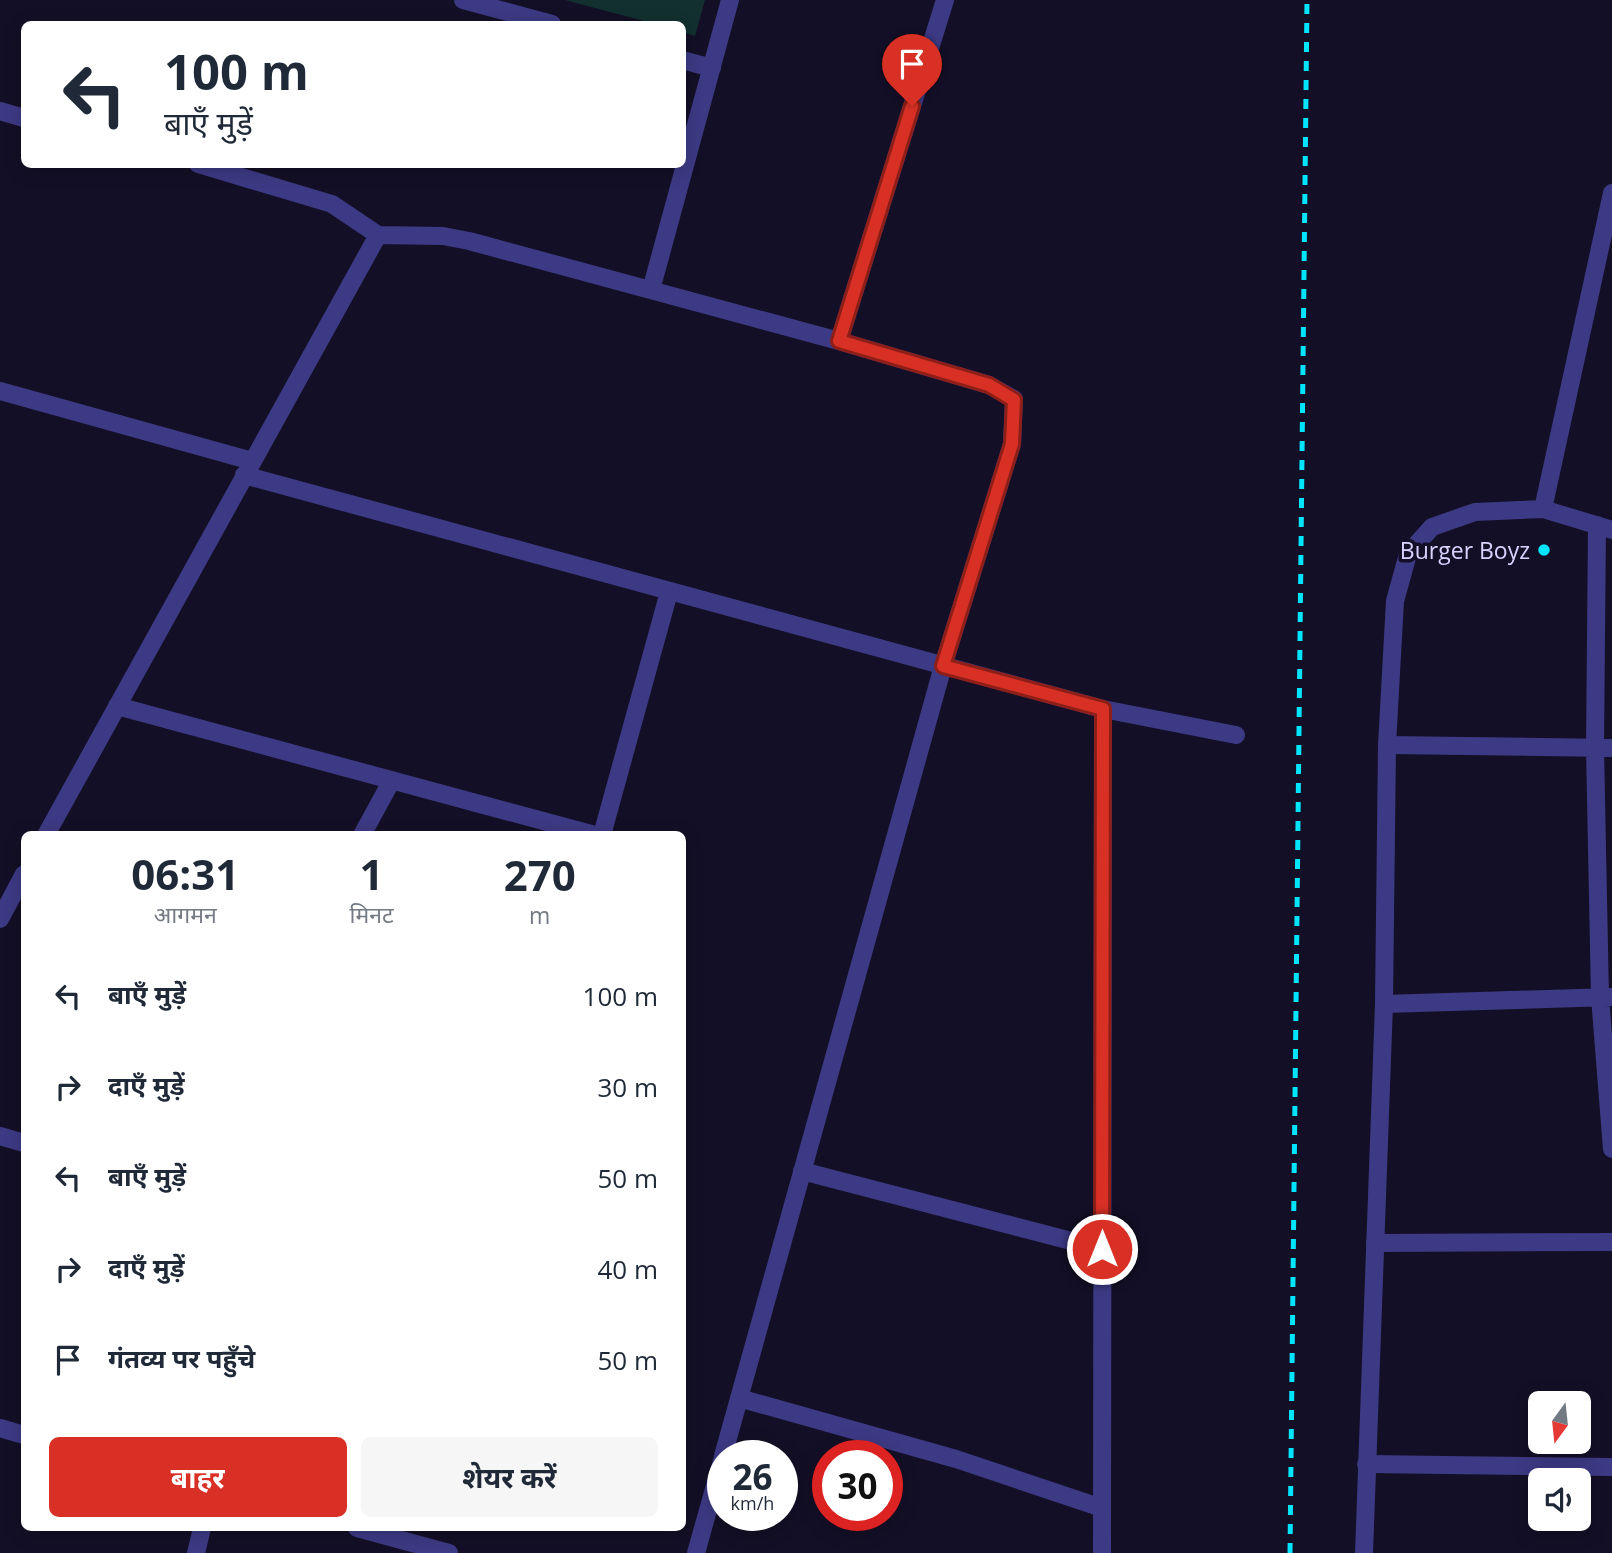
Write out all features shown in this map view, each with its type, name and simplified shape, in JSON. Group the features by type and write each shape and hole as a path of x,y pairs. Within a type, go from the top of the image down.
{"street":[{"path":"463,0 501,5 544,21"},
{"path":"686,163 730,0"},
{"path":"839,341 945,0"},
{"path":"686,61 712,68"},
{"path":"0,111 21,117"},
{"path":"211,168 332,204 378,235 456,238 839,341 989,385 1014,400 1012,444 943,666 727,1440"},
{"path":"651,290 685,168"},
{"path":"1543,509 1612,193"},
{"path":"48,831 378,235"},
{"path":"0,391 248,468 669,592 1103,709 1237,735"},
{"path":"1364,1553 1384,1004 1387,745 1395,601 1408,554 1432,527 1475,512 1543,509 1604,527 1606,997 1612,1149"},
{"path":"603,831 669,592"},
{"path":"117,706 580,831"},
{"path":"1102,1553 1103,709"},
{"path":"1387,745 1603,748"},
{"path":"364,831 392,780"},
{"path":"0,919 21,880"},
{"path":"1384,1004 1606,997"},
{"path":"0,1136 21,1142"},
{"path":"802,1171 1102,1249"},
{"path":"1376,1243 1612,1242"},
{"path":"739,1398 956,1459 1102,1508"},
{"path":"0,1428 21,1434"},
{"path":"1366,1464 1612,1467"},
{"path":"696,1553 707,1513"},
{"path":"196,1553 201,1531"},
{"path":"382,1531 408,1534 438,1551"}],"green space":[{"path":"565,0 705,0 695,36 686,33 686,21 644,21"}],"railway":[{"path":"1290,1553 1307,0"}],"place":[{"name":"Burger Boyz","path":"1544,550"}],"route":[{"path":"912,106 839,341 989,385 1014,400 1012,444 943,666 1103,709 1102,1249"}]}
